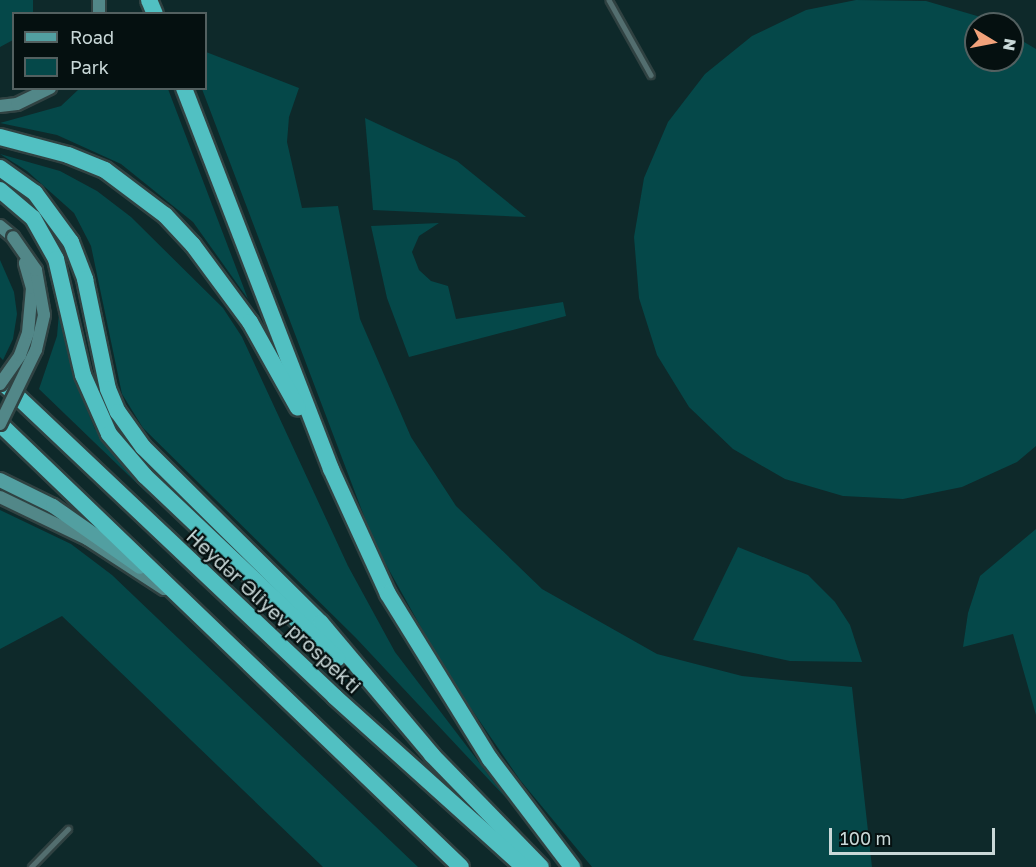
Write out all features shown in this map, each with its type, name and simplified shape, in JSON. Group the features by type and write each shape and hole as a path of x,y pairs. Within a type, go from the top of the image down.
{"highway":[{"path":"185,90 331,469 388,594 424,658 490,759 572,867"},
{"path":"0,137 69,155 105,170 165,215 193,245 250,322 331,469"},
{"path":"0,168 35,193 71,242 85,279 108,389 130,430 321,623 432,755"},
{"path":"0,190 19,204 46,238 64,281 90,394 109,434 125,454 314,635 541,867"},
{"name":"Heydər Əliyev prospekti","path":"0,382 335,697 524,867"},
{"path":"0,424 461,867"}],"main road":[{"path":"0,106 17,104 46,90"},
{"path":"0,226 12,237 36,270 44,315 36,350 0,424"},
{"path":"0,382 21,355 32,313 28,270 12,237"},
{"path":"0,480 53,506 188,604"},
{"path":"0,497 87,539 188,604"}],"lane":[{"path":"609,0 651,75"},
{"path":"31,867 68,829"}],"green space":[{"path":"0,0 33,0 33,12 12,12 12,41 0,47"},
{"path":"856,0 926,1 964,12 964,72 1024,72 1024,42 1036,49 1036,446 1017,462 962,487 903,499 843,496 785,479 733,449 689,407 657,355 639,298 634,237 644,178 668,122 705,74 752,36 806,10"},
{"path":"207,52 299,88 289,117 287,142 302,208 338,206 360,319 411,437 456,506 542,589 657,654 742,676 852,687 872,867 592,867 520,780 446,672 375,545 202,90 207,90"},
{"path":"78,90 168,90 248,299 193,222 121,164 57,135 0,123 61,106"},
{"path":"365,118 457,161 526,217 373,210"},
{"path":"0,154 60,171 97,191 131,217 223,308 242,337 348,566 395,652 507,799 355,637 143,428 122,394 91,246 74,213 27,171"},
{"path":"439,223 419,236 412,252 419,270 431,281 448,286 456,319 563,302 566,316 409,357 387,298 371,226"},
{"path":"0,260 14,292 17,314 13,339 3,360 0,357"},
{"path":"51,270 83,400 95,429 149,495 39,389 57,336 59,312"},
{"path":"0,510 71,544 112,575 418,867 323,867 62,616 0,649"},
{"path":"1036,529 1036,715 1013,634 963,647 968,613 980,576"},
{"path":"738,547 808,575 835,602 850,625 862,662 790,661 693,640"}]}
